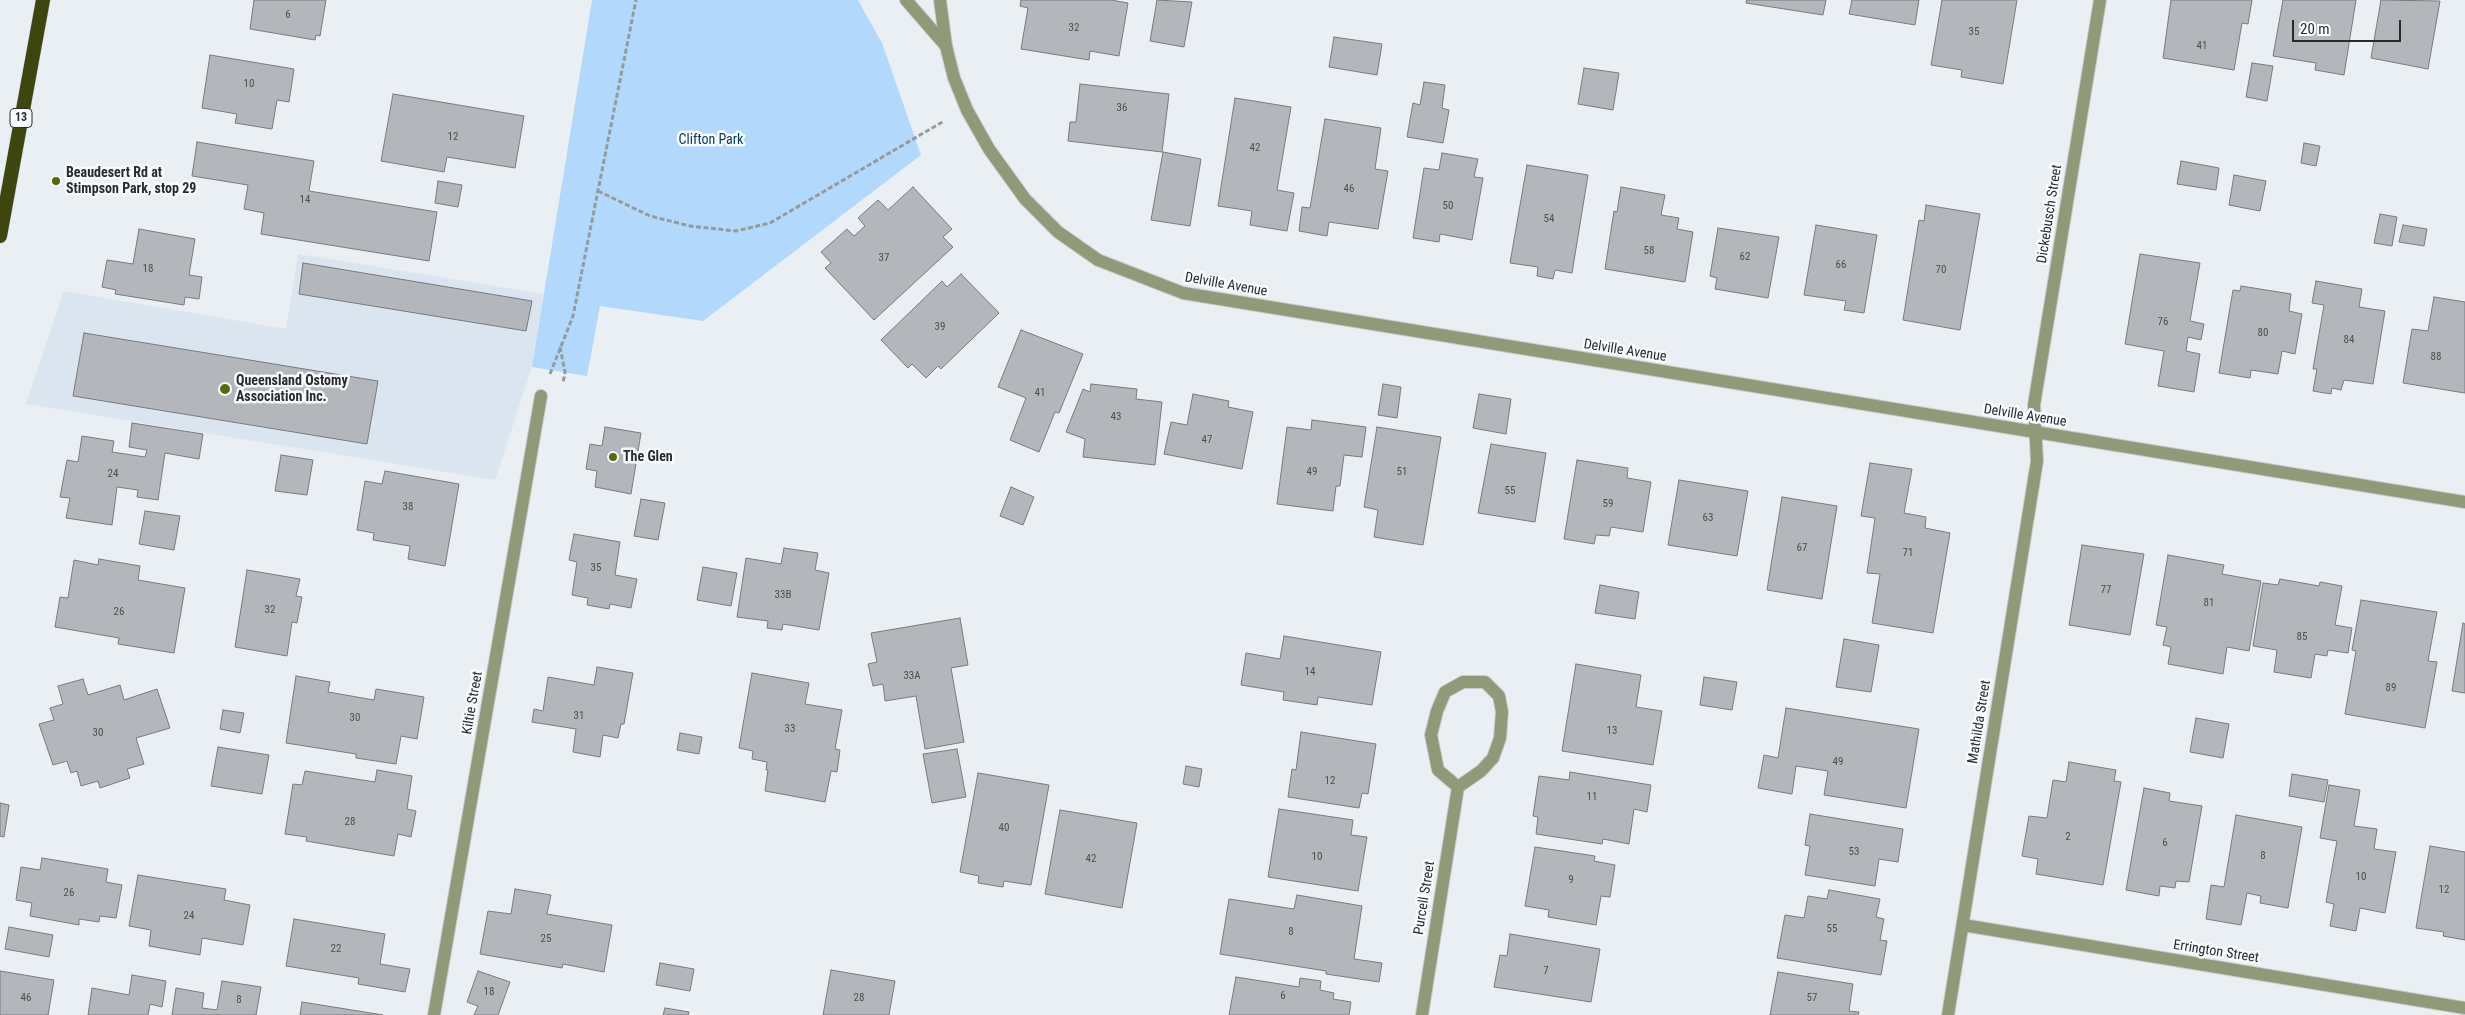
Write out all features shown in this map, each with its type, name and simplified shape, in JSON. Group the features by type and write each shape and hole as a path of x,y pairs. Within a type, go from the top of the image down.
{"highway":[{"name":"13","path":"0,236 43,0"}],"street":[{"path":"906,0 946,46"},
{"name":"Delville Avenue","path":"940,0 946,46 954,78 967,110 989,149 1025,199 1058,232 1098,260 1183,293 2465,502"},
{"name":"Dickebusch Street","path":"2035,433 2034,405 2100,0"},
{"name":"Kiltie Street","path":"434,1015 542,396"},
{"name":"Mathilda Street","path":"1948,1015 2037,461 2035,433"},
{"path":"1463,682 1485,682 1499,696 1502,712 1500,738 1493,758 1481,772 1458,786 1438,770 1432,750 1431,735 1437,711 1445,692 1463,682"},
{"name":"Purcell Street","path":"1422,1015 1458,786"},
{"name":"Errington Street","path":"1963,925 2465,1008"}],"path":[{"path":"552,370 573,316 636,0"},
{"path":"598,192 650,216 690,226 736,231 770,224 936,125"}],"shaded area":[{"path":"298,254 544,294 532,367 495,480 26,404 64,291 286,329"}],"green space":[{"name":"Clifton Park","path":"592,0 858,0 882,43 921,155 703,321 600,306 587,376 532,367"}],"building":[{"path":"254,0 326,0 320,36 316,35 315,40 250,29"},
{"path":"1021,0 1111,0 1128,3 1119,56 1090,51 1089,60 1021,49 1028,8 1020,6"},
{"path":"1157,0 1192,2 1184,47 1150,41"},
{"path":"1747,0 1826,0 1823,15 1746,3"},
{"path":"1852,0 1919,0 1915,25 1849,14"},
{"path":"1942,0 2017,0 2003,84 1961,77 1962,70 1931,65"},
{"path":"2171,0 2252,0 2248,24 2242,23 2234,70 2163,58"},
{"path":"2283,0 2356,0 2344,75 2315,70 2316,63 2273,56"},
{"path":"2381,0 2440,1 2428,69 2371,58"},
{"path":"1334,37 1382,44 1377,75 1329,67"},
{"path":"210,55 294,69 289,102 277,100 272,129 235,123 237,114 202,108"},
{"path":"2252,63 2273,66 2267,101 2246,97"},
{"path":"1584,68 1619,73 1613,110 1578,104"},
{"path":"1424,82 1445,85 1442,108 1449,110 1443,143 1407,137 1413,103 1420,105"},
{"path":"1080,84 1169,94 1162,152 1068,141 1070,122 1076,122"},
{"path":"393,94 524,116 515,168 447,157 444,172 381,161"},
{"path":"1235,98 1291,107 1277,190 1294,193 1287,231 1250,225 1252,211 1218,206"},
{"path":"1325,119 1381,128 1375,169 1388,171 1378,229 1329,222 1327,236 1299,231 1302,207 1310,208"},
{"path":"197,142 314,161 309,191 437,212 429,261 261,234 264,213 244,209 248,185 192,176"},
{"path":"2304,143 2320,146 2316,166 2301,163"},
{"path":"1163,152 1201,159 1190,226 1151,220"},
{"path":"1442,153 1478,159 1474,177 1483,178 1472,240 1440,234 1439,242 1413,238 1424,168 1439,170"},
{"path":"2181,161 2219,168 2216,190 2177,184"},
{"path":"1527,165 1588,175 1572,273 1555,270 1553,279 1537,276 1538,267 1510,263"},
{"path":"2234,175 2266,181 2260,211 2229,205"},
{"path":"438,181 462,185 458,207 435,203"},
{"path":"913,187 952,229 943,237 953,247 874,320 825,268 831,263 821,252 847,229 854,236 865,226 858,218 878,200 888,210"},
{"path":"1621,187 1665,195 1661,215 1679,218 1677,229 1693,232 1685,282 1605,269 1614,211 1617,212"},
{"path":"1926,205 1980,214 1960,330 1903,320 1919,220 1924,221"},
{"path":"2380,214 2397,217 2392,246 2374,243"},
{"path":"1816,225 1877,235 1864,313 1844,310 1846,301 1804,295"},
{"path":"2403,225 2427,229 2424,246 2399,242"},
{"path":"1718,228 1779,237 1768,298 1715,289 1717,278 1710,276"},
{"path":"139,229 195,239 189,275 202,277 199,299 185,297 184,305 115,294 116,290 102,287 107,260 133,264"},
{"path":"2140,254 2200,263 2190,321 2204,324 2201,340 2188,337 2186,351 2200,354 2194,392 2158,386 2164,351 2125,344"},
{"path":"303,263 532,301 526,331 299,294"},
{"path":"961,274 999,313 941,369 938,366 926,378 912,364 908,368 881,340 942,281 947,287"},
{"path":"2316,281 2362,289 2359,307 2385,311 2373,384 2344,380 2341,390 2332,388 2331,394 2313,391 2317,369 2313,369 2324,305 2312,303"},
{"path":"2241,286 2291,294 2289,311 2302,314 2295,354 2282,351 2278,374 2251,370 2250,378 2219,373 2233,290 2240,291"},
{"path":"2434,297 2465,302 2465,393 2403,383 2412,329 2428,331"},
{"path":"1021,330 1083,354 1059,413 1055,412 1039,452 1010,440 1026,398 998,387"},
{"name":"Queensland Ostomy Association Inc.","path":"84,333 378,381 367,444 73,396"},
{"path":"1091,384 1137,389 1136,399 1162,402 1155,465 1083,457 1085,439 1066,432 1083,389 1090,392"},
{"path":"1383,384 1401,387 1397,418 1378,415"},
{"path":"1193,394 1229,401 1228,407 1253,412 1242,469 1164,454 1171,422 1187,425"},
{"path":"1479,394 1511,399 1506,434 1473,428"},
{"path":"1312,420 1366,427 1362,457 1344,455 1340,486 1336,486 1333,511 1277,504 1287,427 1311,430"},
{"path":"132,423 203,434 199,459 165,453 158,500 137,497 138,490 117,487 112,525 66,518 70,498 60,497 67,460 78,462 82,436 114,441 112,452 145,457 147,450 129,447"},
{"name":"The Glen","path":"605,427 641,433 631,494 595,487 597,471 586,469 590,444 602,446"},
{"path":"1377,427 1441,437 1423,545 1374,537 1378,510 1364,507"},
{"path":"1491,444 1546,453 1535,522 1478,513"},
{"path":"281,455 313,460 307,495 275,491"},
{"path":"1577,460 1628,468 1627,478 1651,482 1643,532 1611,527 1609,536 1596,535 1594,544 1564,539"},
{"path":"1870,463 1912,469 1904,513 1926,517 1925,528 1950,533 1933,633 1872,623 1880,574 1867,573 1875,518 1861,516"},
{"path":"385,471 459,484 445,566 408,559 410,546 373,540 374,533 357,530 365,481 382,484"},
{"path":"1679,480 1748,491 1737,556 1668,545"},
{"path":"1011,487 1034,497 1023,525 1000,516"},
{"path":"1782,497 1837,506 1822,599 1767,590"},
{"path":"641,499 665,503 658,540 634,536"},
{"path":"145,511 180,516 174,550 139,544"},
{"path":"574,534 620,542 615,575 637,579 631,608 610,604 609,609 587,605 588,598 572,595 577,562 569,560"},
{"path":"2082,545 2144,554 2130,635 2069,625"},
{"path":"784,548 818,553 815,570 829,573 819,630 783,624 782,630 767,628 768,621 737,617 746,558 781,564"},
{"path":"2168,555 2224,565 2222,574 2261,581 2249,651 2227,647 2223,674 2168,664 2171,647 2163,645 2167,627 2156,625"},
{"path":"99,559 140,566 138,580 185,588 174,653 118,644 119,638 55,627 60,597 68,598 74,560 98,565"},
{"path":"703,567 737,573 731,606 697,600"},
{"path":"247,570 300,579 296,596 302,597 297,623 292,622 287,656 235,647"},
{"path":"2280,579 2319,586 2320,582 2342,586 2335,625 2352,628 2348,653 2328,650 2327,656 2315,654 2311,678 2274,672 2277,650 2253,646 2263,583 2278,585"},
{"path":"1600,585 1639,592 1635,619 1595,613"},
{"path":"2361,600 2437,612 2428,661 2437,662 2425,728 2345,714 2356,651 2352,650"},
{"path":"960,618 968,665 951,668 964,742 925,749 916,696 885,701 883,684 873,686 868,664 877,662 871,633"},
{"path":"2463,623 2465,624 2465,693 2452,691"},
{"path":"1284,636 1381,652 1372,705 1318,697 1317,705 1283,700 1284,692 1241,685 1246,653 1280,659"},
{"path":"1844,639 1879,645 1871,692 1836,687"},
{"path":"1576,664 1641,675 1636,707 1662,711 1653,765 1562,751"},
{"path":"597,667 633,673 624,724 621,724 618,738 603,735 600,757 573,752 576,729 532,722 534,709 543,711 548,677 594,685"},
{"path":"752,673 809,683 805,704 842,710 835,749 840,750 837,772 831,771 825,802 765,791 768,770 766,770 767,762 752,759 753,751 739,748"},
{"path":"296,676 330,682 328,692 374,700 376,689 424,697 417,739 401,736 396,764 356,758 356,754 286,743"},
{"path":"1704,677 1737,682 1732,710 1700,705"},
{"path":"83,679 88,695 120,685 124,700 157,689 170,728 136,738 144,764 127,769 130,778 100,788 98,781 81,786 77,771 71,773 67,761 53,765 39,724 54,720 50,708 63,704 58,686"},
{"path":"1786,708 1919,729 1906,808 1824,795 1828,771 1796,766 1792,794 1758,788 1764,755 1778,758"},
{"path":"223,710 244,713 240,733 220,729"},
{"path":"2196,718 2229,724 2223,758 2190,752"},
{"path":"1301,732 1376,744 1368,794 1362,793 1359,808 1288,797 1292,769 1296,770"},
{"path":"680,733 702,737 699,754 677,750"},
{"path":"218,747 269,755 262,794 211,786"},
{"path":"957,749 966,797 932,803 923,754"},
{"path":"2069,762 2116,770 2114,781 2121,782 2103,885 2036,874 2038,859 2022,856 2029,816 2047,818 2053,780 2066,782"},
{"path":"1186,766 1202,769 1199,787 1183,784"},
{"path":"377,770 412,776 407,809 416,811 411,837 398,834 394,856 306,841 307,837 285,834 293,784 302,785 305,771 375,782"},
{"path":"1570,772 1651,785 1647,812 1634,809 1629,844 1603,839 1602,844 1536,834 1538,817 1533,816 1539,776 1569,780"},
{"path":"978,773 1049,785 1031,885 1004,881 1003,887 978,883 979,876 960,872"},
{"path":"2292,774 2328,780 2324,802 2289,796"},
{"path":"2329,785 2360,790 2354,826 2377,829 2374,849 2396,852 2385,913 2360,908 2356,931 2330,926 2334,904 2326,902 2337,841 2320,838"},
{"path":"2144,788 2170,793 2169,801 2202,806 2189,882 2176,881 2175,888 2160,886 2159,896 2126,890"},
{"path":"0,803 9,805 4,837 0,836"},
{"path":"1279,809 1353,820 1351,835 1367,837 1358,891 1268,877"},
{"path":"1060,810 1137,823 1122,908 1045,894"},
{"path":"1810,814 1903,829 1898,862 1879,859 1875,886 1805,875 1810,846 1805,845"},
{"path":"2236,815 2302,827 2288,908 2260,903 2261,896 2247,893 2241,925 2206,919 2211,885 2224,887"},
{"path":"2430,846 2465,852 2465,940 2443,936 2444,932 2416,928"},
{"path":"1535,847 1595,856 1594,861 1615,865 1610,897 1601,896 1596,925 1548,917 1549,910 1525,906"},
{"path":"42,858 108,869 106,882 122,885 116,918 100,916 99,922 79,919 79,925 30,916 32,903 16,900 21,867 40,870"},
{"path":"138,875 226,889 224,900 250,905 243,945 202,938 200,955 149,946 151,930 129,926"},
{"path":"515,889 551,895 547,914 612,925 604,972 563,964 562,968 480,954 488,911 511,914"},
{"path":"1829,890 1880,899 1876,917 1884,919 1880,940 1887,941 1881,975 1777,958 1785,915 1804,918 1808,896 1827,899"},
{"path":"1297,895 1362,906 1354,959 1382,963 1379,982 1326,974 1326,971 1220,954 1229,899 1294,909"},
{"path":"294,919 385,934 380,964 410,969 405,992 358,984 359,978 286,966"},
{"path":"9,927 53,935 49,957 5,949"},
{"path":"1510,934 1600,949 1591,1002 1494,987 1500,955 1507,956"},
{"path":"660,963 694,969 690,991 656,985"},
{"path":"831,970 895,981 889,1015 823,1015"},
{"path":"0,971 54,980 48,1015 0,1015"},
{"path":"478,971 510,982 498,1015 474,1015 478,1006 467,1002"},
{"path":"1778,972 1853,984 1849,1011 1859,1012 1858,1015 1770,1015"},
{"path":"132,975 166,981 162,1007 150,1004 148,1015 88,1015 92,988 129,995"},
{"path":"1236,977 1299,987 1300,978 1321,981 1320,990 1334,993 1333,999 1351,1002 1349,1015 1229,1015"},
{"path":"222,981 261,987 256,1015 172,1015 176,988 204,993 202,1008 217,1010"},
{"path":"302,1002 383,1015 300,1015"},
{"path":"665,1008 689,1012 688,1015 663,1015"}],"place":[{"name":"Beaudesert Rd at Stimpson Park, stop 29","path":"56,181"},
{"name":"Queensland Ostomy Association Inc.","path":"225,389"},
{"name":"The Glen","path":"613,457"}]}
